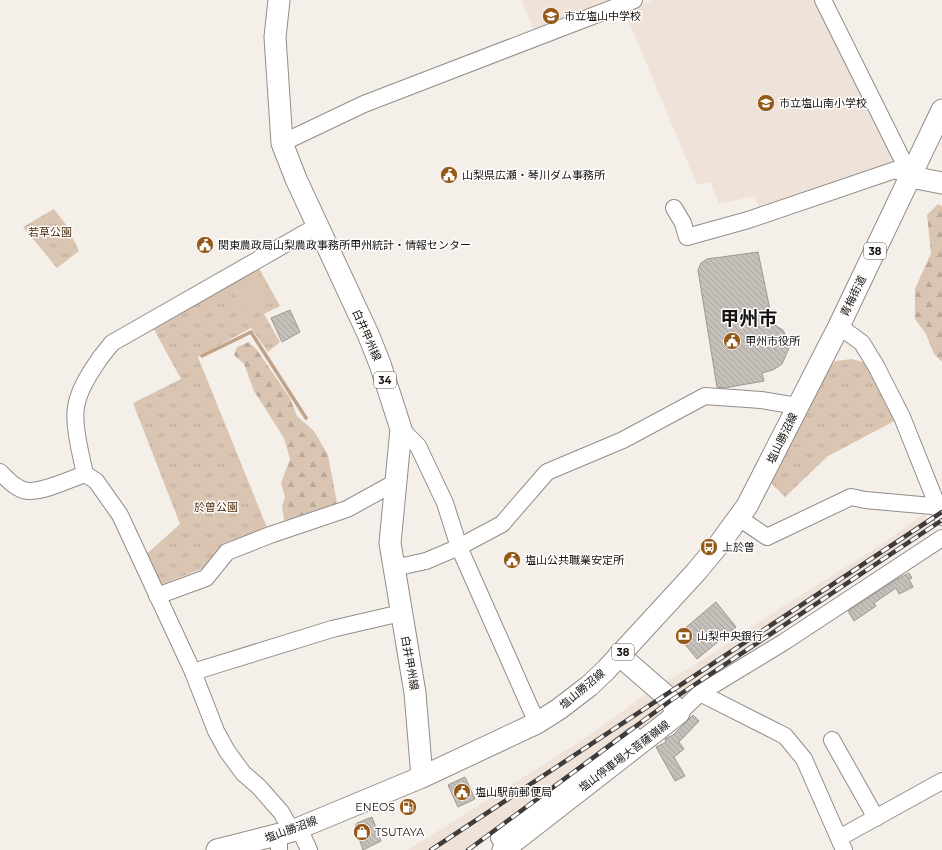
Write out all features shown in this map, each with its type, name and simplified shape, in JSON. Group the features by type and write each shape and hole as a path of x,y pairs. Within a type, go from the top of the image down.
{"main road":[{"name":"白井甲州線","path":"279,0 275,37 282,143 317,226 368,334 380,364 400,429 390,543 415,693 422,777"},
{"name":"青梅街道","path":"839,326 942,110"},
{"path":"911,177 942,183"},
{"name":"塩山勝沼線","path":"217,850 287,836 422,777 537,722 559,709 589,686 619,656 696,572 739,518 764,476 797,406 839,326"},
{"name":"塩山停車場大菩薩嶺線","path":"501,844 674,717 665,695 619,656"}],"street":[{"path":"282,143 364,104 634,0"},
{"path":"823,0 911,177"},
{"path":"674,208 683,223 687,237 748,220 895,170 911,177"},
{"path":"309,850 287,836 280,812 259,787 243,773 227,751 216,731 192,672 120,516 96,481 85,474 78,444 76,406 88,376 100,356 112,343 317,226"},
{"name":"青梅街道","path":"839,326 862,343 876,366 905,424 939,511"},
{"path":"394,568 426,561 459,547 502,524 547,472 623,440 705,396 761,400 797,406"},
{"path":"400,429 418,446 445,503 459,547 537,722"},
{"path":"0,472 11,484 28,490 54,486 85,474"},
{"path":"157,596 206,578 226,552 270,535 347,509 396,482"},
{"path":"739,518 768,537 851,497 932,506 939,511"},
{"path":"674,717 700,693 784,642 942,538"},
{"path":"192,672 332,629 402,613"},
{"path":"700,693 785,736 804,759 842,844 876,818 942,781"},
{"path":"832,740 876,818"}],"shaded area":[{"name":"市立塩山中学校","path":"521,0 616,0 534,31"},
{"name":"市立塩山南小学校","path":"653,0 817,0 901,162 760,211 755,196 719,204 710,182 697,185 624,10"},
{"path":"924,514 933,529 752,649 470,850 408,850 587,737 658,685 690,668 782,607 876,548"}],"green space":[{"path":"938,204 942,206 942,362 934,354 926,334 915,319 915,289 931,253 927,215"},
{"name":"若草公園","path":"54,209 67,226 79,251 57,268 23,227"},
{"name":"於曽公園","path":"255,261 280,306 264,314 280,342 268,352 251,328 198,357 270,535 219,562 153,588 141,559 180,524 133,403 181,379 150,322"},
{"path":"255,270 272,300 248,315 229,285"},
{"path":"249,342 257,350 290,398 297,416 314,431 328,455 337,503 312,517 298,520 284,520 282,506 285,497 281,483 290,459 284,438 254,391 244,364 234,355 237,347"},
{"path":"852,359 876,366 902,417 828,456 785,497 764,476 797,406 835,361"}],"building":[{"path":"758,252 773,324 783,330 790,346 782,364 773,370 762,373 764,381 724,388 717,387 698,270 701,263 707,259"},
{"path":"290,310 300,332 282,342 271,318"},
{"path":"909,573 912,578 909,579 913,587 899,594 896,588 874,603 876,606 854,621 848,611 897,579"},
{"path":"716,602 736,627 697,659 677,635"},
{"path":"693,715 699,721 679,742 684,749 674,757 685,776 675,781 656,747 666,742 665,739 673,735"},
{"name":"塩山駅前郵便局","path":"465,777 475,799 458,807 448,785"},
{"path":"372,817 381,841 363,850 355,827 357,823"}],"waterway":[{"path":"202,356 251,332 306,418"}],"railway":[{"path":"431,850 942,512"},
{"path":"468,850 670,701 942,520"}],"place":[{"name":"市立塩山中学校","path":"551,16"},
{"name":"市立塩山南小学校","path":"766,103"},
{"name":"山梨県広瀬・琴川ダム事務所","path":"449,175"},
{"name":"関東農政局山梨農政事務所甲州統計・情報センター","path":"205,245"},
{"name":"甲州市役所","path":"732,341"},
{"name":"上於曽","path":"709,547"},
{"name":"塩山公共職業安定所","path":"512,560"},
{"name":"山梨中央銀行","path":"684,636"},
{"name":"塩山駅前郵便局","path":"462,792"},
{"name":"ENEOS","path":"408,807"},
{"name":"TSUTAYA","path":"362,832"}],"district":[{"name":"甲州市","path":"749,318"}]}
